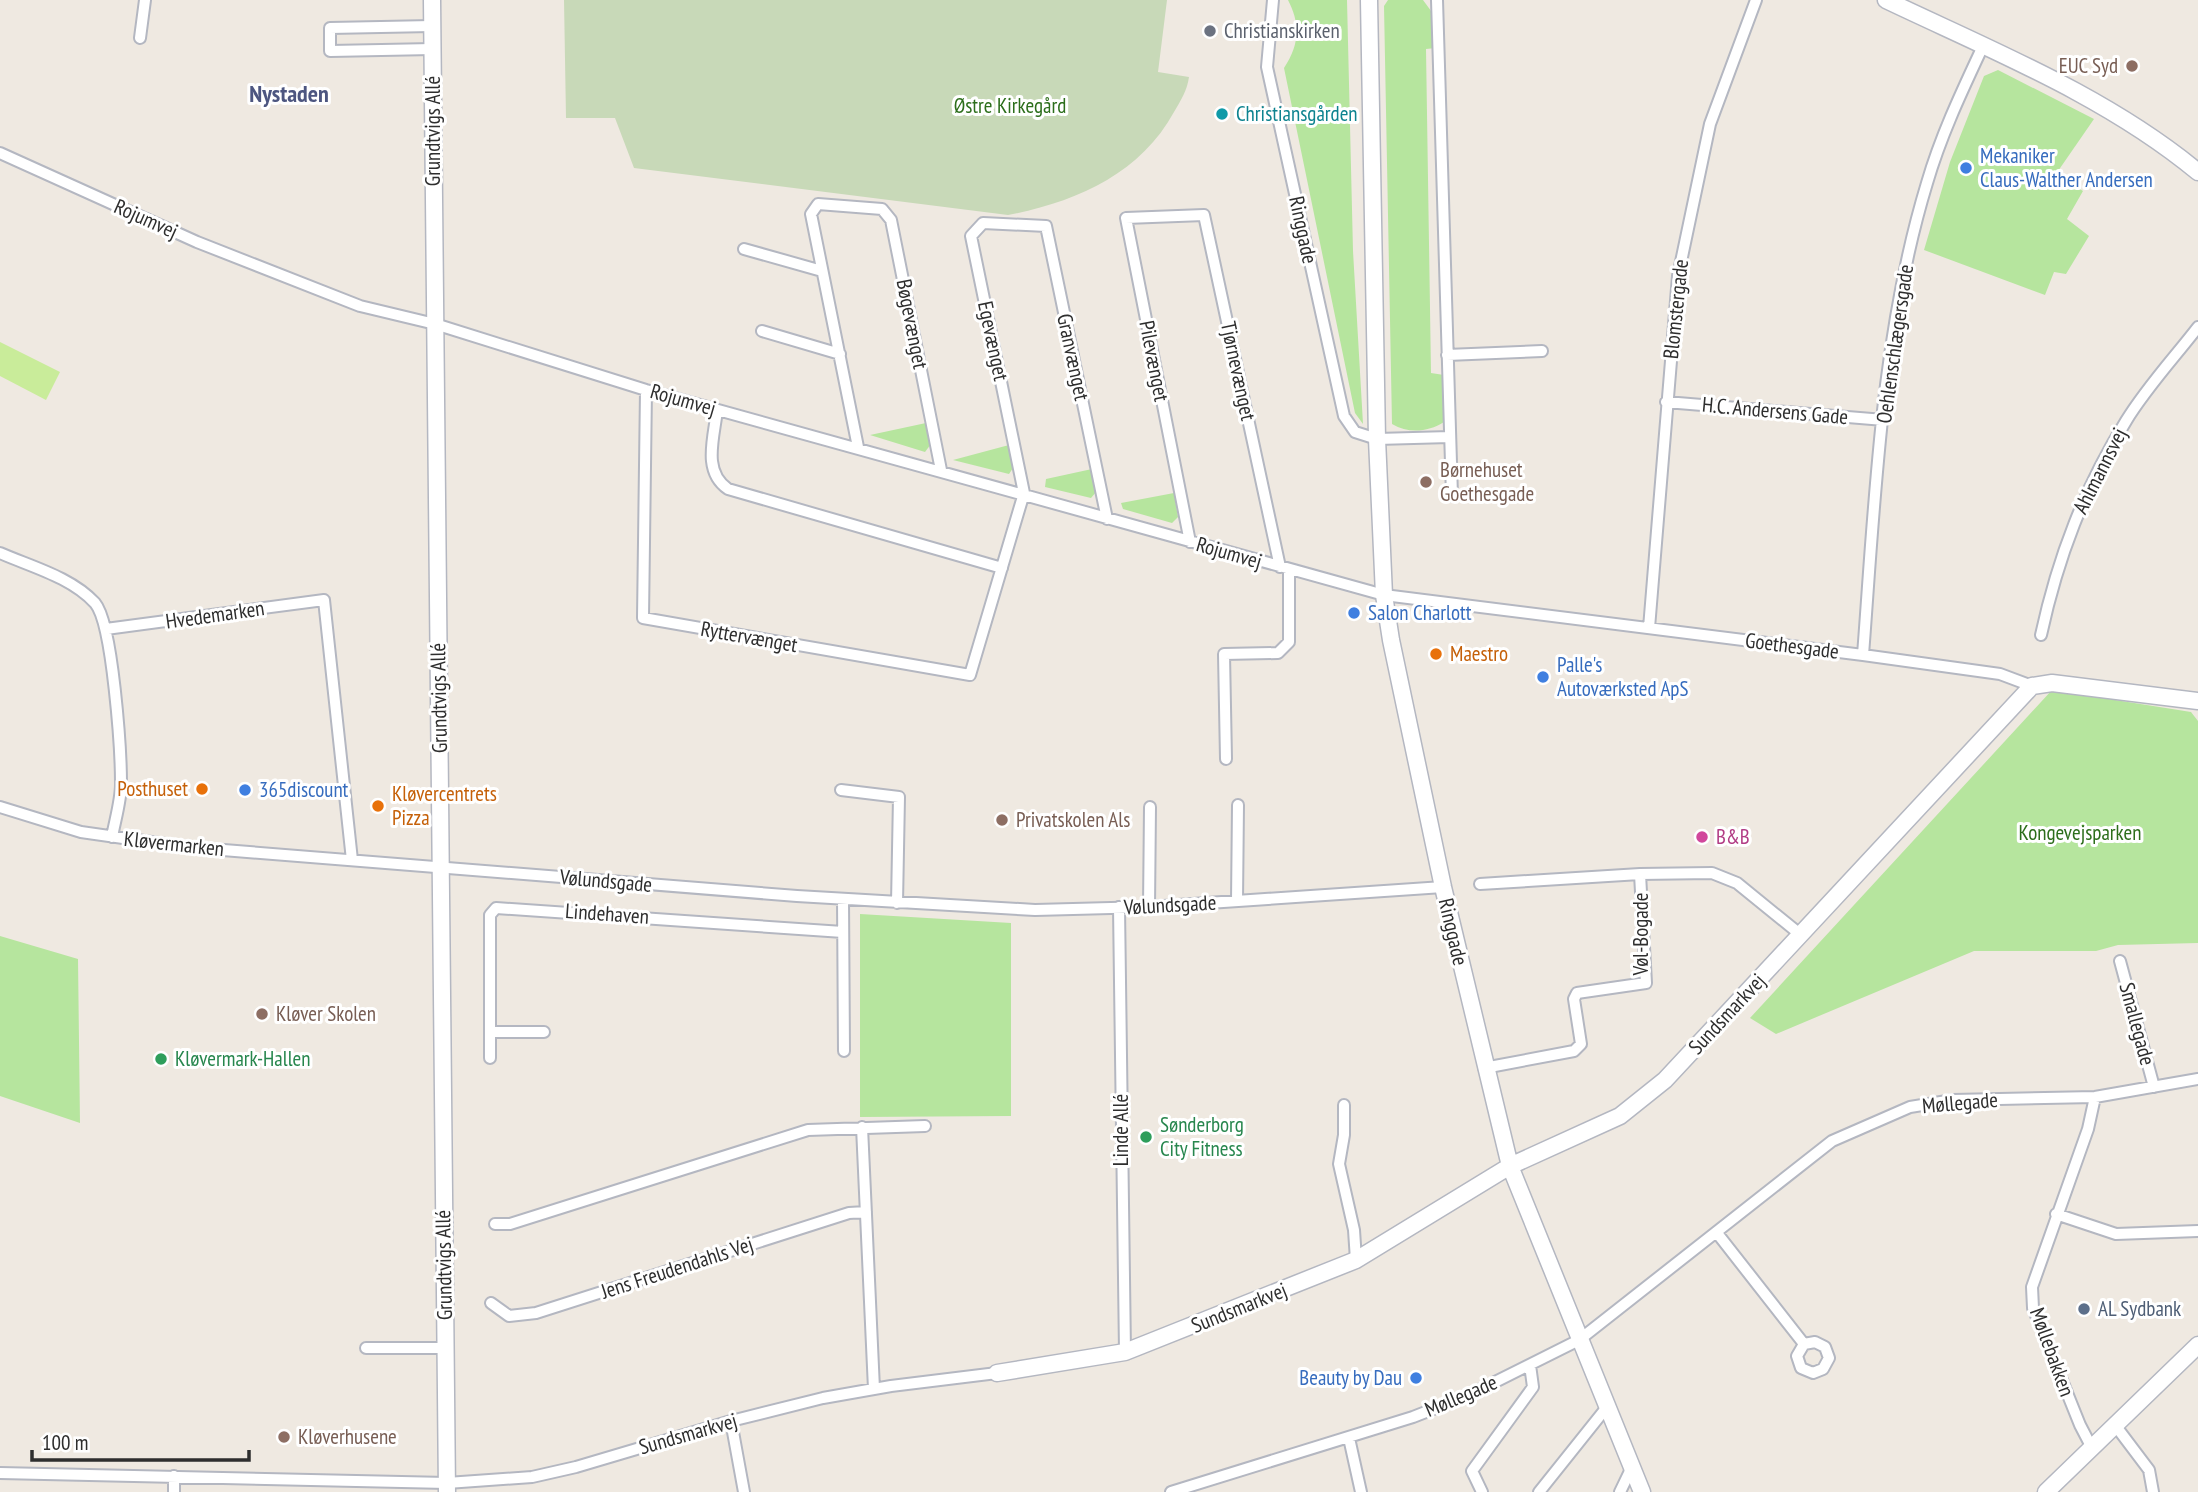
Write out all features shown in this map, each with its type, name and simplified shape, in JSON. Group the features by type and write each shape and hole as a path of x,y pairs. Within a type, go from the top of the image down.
{"street":[{"path":"140,38 145,0"},
{"name":"Grundtvigs Allé","path":"432,0 447,1488"},
{"name":"Ringgade","path":"1273,0 1267,67 1344,416 1355,432 1377,439"},
{"name":"Ringgade","path":"1369,0 1377,439 1384,595 1443,887 1484,1068 1510,1166 1642,1492"},
{"path":"1437,0 1452,496"},
{"name":"Blomstergade","path":"1649,628 1678,276 1710,124 1756,0"},
{"path":"1886,0 2119,116 2198,172"},
{"name":"Grundtvigs Allé","path":"432,26 330,28 330,51 433,49"},
{"name":"Oehlenschlægersgade","path":"1863,655 1895,323 1918,217 1949,118 1983,46"},
{"name":"Rojumvej","path":"0,153 285,279 360,306 435,324 646,390 942,470 1107,519 1384,595"},
{"name":"Bøgevænget","path":"822,271 811,214 818,204 882,209 891,220 942,470"},
{"name":"Tjørnevænget","path":"1164,219 1204,215 1284,568"},
{"name":"Pilevænget","path":"1164,219 1126,218 1191,541"},
{"name":"Egevænget","path":"1013,224 983,223 971,236 1024,494"},
{"name":"Granvænget","path":"1013,224 1046,226 1107,519"},
{"path":"744,249 822,271 859,447"},
{"name":"Ahlmannsvej","path":"2041,635 2055,571 2090,485 2127,419 2198,327"},
{"path":"762,331 840,354"},
{"path":"1447,355 1542,351"},
{"name":"Ryttervænget","path":"646,390 642,618 970,675 1024,494"},
{"name":"H.C. Andersens Gade","path":"1667,402 1884,419"},
{"path":"717,410 711,466 716,481 728,489 1002,568"},
{"path":"1377,439 1450,437"},
{"path":"0,553 77,586 97,606 106,629 121,785 112,837"},
{"path":"1226,759 1224,654 1279,653 1289,642 1284,568"},
{"name":"Goethesgade","path":"1384,595 2000,674 2032,686 2052,683 2198,701"},
{"name":"Hvedemarken","path":"106,629 324,600 351,826 352,860"},
{"name":"Sundsmarkvej","path":"0,1473 174,1476 447,1488 532,1477 576,1467 731,1421 874,1389 997,1373 1125,1352 1356,1260 1510,1166 1620,1116 1665,1080 2032,686"},
{"path":"841,790 899,797 897,903"},
{"path":"1237,901 1238,805"},
{"name":"Kløvermarken","path":"0,807 81,832 112,837 441,868"},
{"path":"1149,907 1150,807"},
{"name":"Vølundsgade","path":"441,868 843,900 1035,910 1149,907 1443,887"},
{"name":"Vøl-Bogade","path":"1484,1068 1574,1051 1581,1044 1574,999 1577,993 1584,989 1646,983 1640,873"},
{"name":"Vøl-Bogade","path":"1479,884 1640,873 1712,873 1737,883 1801,935"},
{"path":"843,900 844,1051"},
{"name":"Linde Allé","path":"1119,907 1122,1312 1125,1352"},
{"name":"Lindehaven","path":"490,1058 490,915 496,908 843,932"},
{"name":"Smallegade","path":"2120,961 2154,1087"},
{"path":"490,1032 544,1032"},
{"name":"Møllegade","path":"1171,1492 1349,1438 1469,1395 1579,1340 1832,1140 1910,1107 1953,1100 2095,1097 2198,1079"},
{"name":"Møllebakken","path":"2092,1448 2080,1426 2032,1308 2034,1274 2088,1129 2095,1097"},
{"path":"1344,1105 1344,1135 1339,1164 1353,1230 1356,1260"},
{"path":"495,1224 510,1224 808,1130 925,1126"},
{"path":"862,1127 874,1389"},
{"name":"Jens Freudendahls Vej","path":"491,1303 509,1316 536,1313 849,1213 866,1212"},
{"path":"2056,1214 2116,1234 2198,1231"},
{"path":"1717,1233 1804,1345"},
{"path":"2046,1492 2198,1345"},
{"name":"Grundtvigs Allé","path":"366,1348 445,1348"},
{"path":"1482,1492 1472,1471 1533,1387 1530,1365"},
{"path":"1539,1492 1607,1406"},
{"path":"731,1421 744,1492"},
{"path":"2115,1425 2149,1470 2154,1492"},
{"path":"1349,1438 1362,1492"},
{"path":"1620,1492 1632,1467"},
{"path":"174,1476 174,1492"}],"green space":[{"name":"Østre Kirkegård","path":"564,0 1167,0 1158,72 1189,77 1181,99 1160,134 1124,168 1081,193 1008,215 634,168 615,118 566,118"},
{"path":"1288,0 1347,0 1353,251 1363,424 1355,413 1284,68 1293,51 1296,35 1295,18"},
{"path":"1388,0 1423,0 1434,15 1436,48 1426,49 1431,373 1444,375 1444,422 1432,428 1418,430 1392,424 1384,6"},
{"path":"1998,70 2094,119 2056,174 2083,191 2067,219 2089,236 2066,274 2054,272 2045,295 1924,250 1950,162 1984,76"},
{"path":"0,342 60,372 46,400 0,376"},
{"path":"926,423 931,444 925,452 870,435"},
{"path":"1009,445 1013,468 1009,474 953,460"},
{"path":"1092,469 1096,492 1091,498 1045,487 1046,479"},
{"path":"1174,493 1178,517 1172,523 1123,509 1121,503"},
{"name":"Kongevejsparken","path":"2052,690 2191,712 2198,721 2198,943 2118,945 2096,951 1974,951 1776,1034 1750,1018"},
{"path":"860,914 1011,923 1011,1116 860,1117"},
{"path":"0,936 78,959 80,1123 0,1096"}],"place":[{"name":"Christianskirken","path":"1210,31"},
{"name":"EUC Syd","path":"2132,66"},
{"name":"Christiansgården","path":"1222,114"},
{"name":"Mekaniker Claus-Walther Andersen","path":"1966,168"},
{"name":"Børnehuset Goethesgade","path":"1426,482"},
{"name":"Salon Charlott","path":"1354,613"},
{"name":"Maestro","path":"1436,654"},
{"name":"Palle's Autoværksted ApS","path":"1543,677"},
{"name":"Posthuset","path":"202,789"},
{"name":"365discount","path":"245,790"},
{"name":"Kløvercentrets Pizza","path":"378,806"},
{"name":"Privatskolen Als","path":"1002,820"},
{"name":"B&B","path":"1702,837"},
{"name":"Kløver Skolen","path":"262,1014"},
{"name":"Kløvermark-Hallen","path":"161,1059"},
{"name":"Sønderborg City Fitness","path":"1146,1137"},
{"name":"AL Sydbank","path":"2084,1309"},
{"name":"Beauty by Dau","path":"1416,1378"},
{"name":"Kløverhusene","path":"284,1437"}],"district":[{"name":"Nystaden","path":"289,94"}]}
